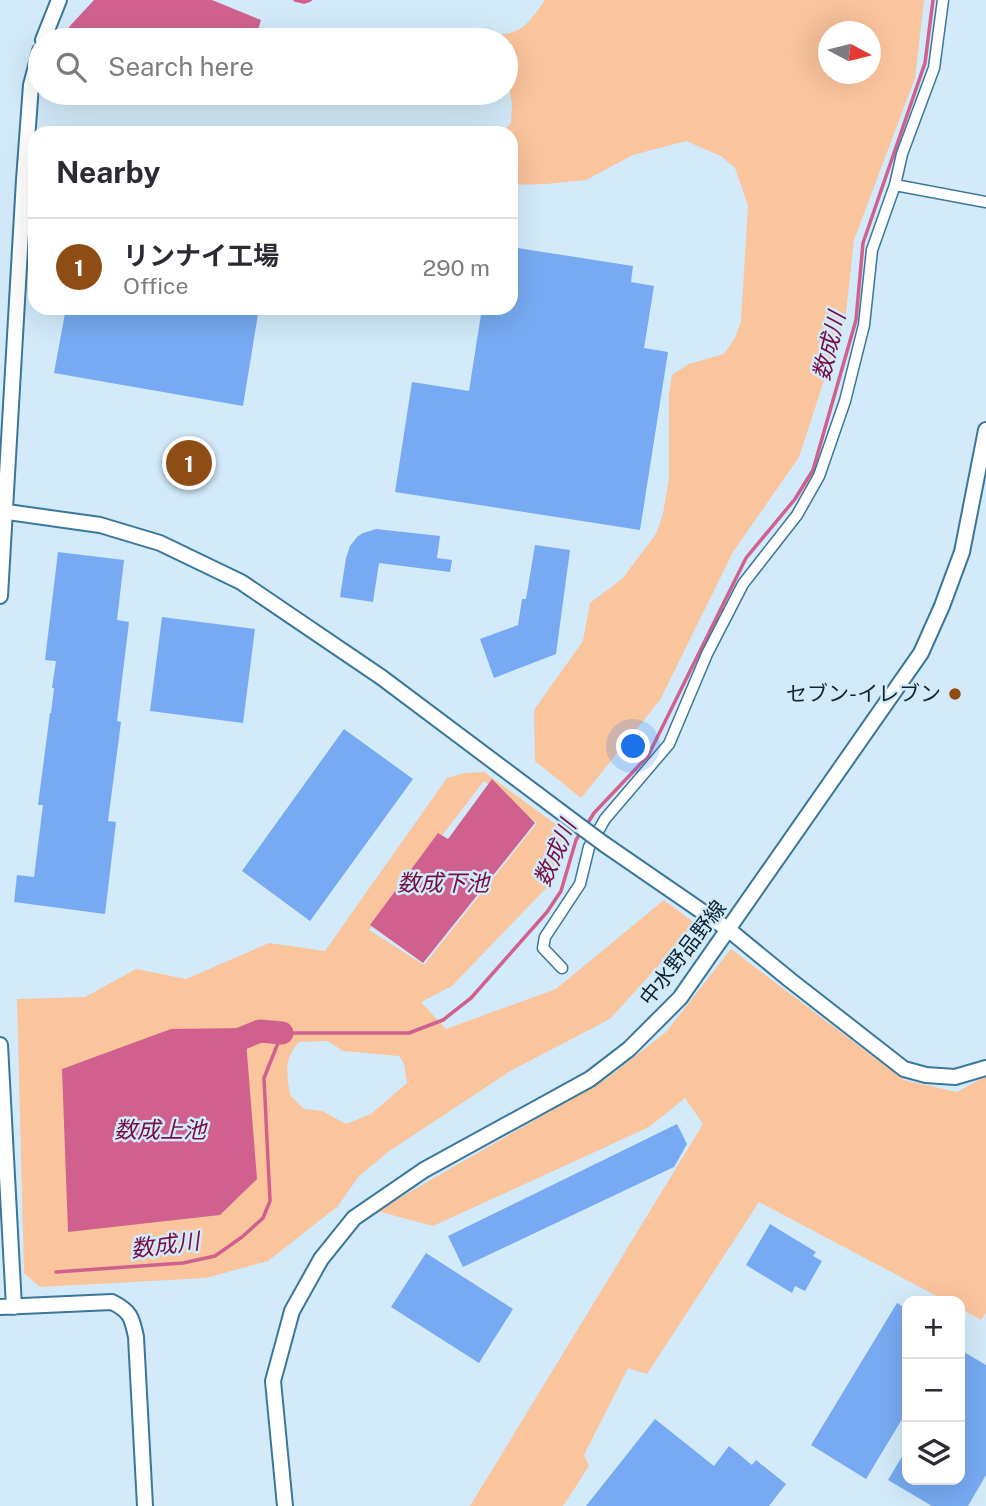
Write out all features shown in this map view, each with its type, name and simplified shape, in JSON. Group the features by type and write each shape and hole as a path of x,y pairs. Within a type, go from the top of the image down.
{"street":[{"path":"48,28 59,0"},
{"path":"562,968 543,948 545,937 580,884 589,847 605,819 669,744 708,654 743,584 797,515 819,475 845,401 864,325 872,250 895,185 902,154 934,68 943,0"},
{"path":"0,596 3,511 30,105"},
{"path":"895,185 986,202"},
{"name":"中水野品野線","path":"285,1506 273,1381 292,1311 321,1259 354,1218 424,1171 590,1079 629,1049 680,998 921,653 962,552 986,429"},
{"path":"3,511 100,525 160,543 241,582 381,677 604,844 729,930 904,1069 926,1075 955,1077 986,1068"},
{"path":"0,1045 7,1307 112,1302 124,1308 132,1321 136,1337 145,1506"}],"shaded area":[{"path":"545,0 924,0 915,78 854,240 846,313 799,457 733,552 660,700 581,798 535,761 534,710 583,641 590,603 622,579 656,534 663,514 669,478 669,394 672,375 689,364 724,354 735,338 741,321 748,206 735,168 721,156 686,141 633,155 586,180 518,185 518,126 508,126 511,123 512,105 518,105 518,30"},
{"path":"484,772 565,831 548,886 452,986 421,1002 446,1029 556,989 664,900 696,924 610,1019 512,1070 388,1152 359,1176 338,1206 268,1261 206,1278 40,1287 24,1273 17,999 85,997 136,969 186,979 269,943 325,951 447,778","holes":["484,781 537,823 424,965 369,930","328,1041 343,1051 399,1056 404,1064 407,1083 371,1114 346,1124 322,1111 304,1109 290,1095 287,1067 290,1054 299,1042"]},
{"path":"731,949 904,1080 957,1092 986,1076 986,1313 981,1320 965,1311 965,1296 937,1296 759,1202 647,1374 628,1368 584,1455 589,1466 563,1506 470,1506 703,1124 685,1098 649,1127 433,1226 377,1211 606,1079 666,1032"}],"water":[{"path":"94,0 212,0 261,20 259,28 69,27"},
{"name":"数成下池","path":"492,779 535,823 423,963 370,925 438,833 448,839"},
{"name":"数成上池","path":"245,1028 257,1179 220,1215 68,1232 62,1069 171,1029"}],"building":[{"path":"518,248 633,266 631,282 654,286 644,348 668,352 640,530 395,492 412,382 469,391 481,315 518,315"},
{"path":"65,315 258,315 243,406 54,373"},
{"path":"376,529 440,536 437,558 452,560 450,572 379,563 373,602 340,597 350,546 363,533"},
{"path":"535,545 570,550 556,654 494,678 480,639 518,625 522,599 526,599"},
{"path":"58,552 124,560 117,620 129,622 117,721 121,722 108,821 116,822 105,914 14,902 17,875 34,877 43,805 38,805 56,661 45,660"},
{"path":"162,617 255,629 243,723 150,711"},
{"path":"344,729 413,779 310,921 242,871"},
{"path":"677,1124 687,1144 674,1167 463,1267 448,1236"},
{"path":"770,1224 816,1252 813,1256 822,1261 805,1291 795,1286 792,1293 746,1265"},
{"path":"426,1253 513,1309 479,1363 391,1307"},
{"path":"897,1303 902,1306 902,1419 866,1479 811,1445"},
{"path":"965,1353 986,1365 986,1475 968,1506 932,1506 888,1480 902,1456 902,1485 965,1485"},
{"path":"655,1419 714,1466 729,1446 752,1465 756,1460 786,1484 769,1506 586,1506"}],"waterway":[{"path":"295,0 310,0"},
{"name":"数成川","path":"586,826 594,813 648,756 746,558 795,499 813,470 856,320 863,243 925,63 933,0"},
{"name":"数成川","path":"56,1272 183,1263 215,1256 242,1237 263,1218 270,1201 264,1078 282,1033 409,1033 443,1020 471,998 547,912 561,891 576,840 581,832"},
{"path":"223,1046 260,1031 282,1033"}],"place":[{"name":"リンナイ工場","path":"189,463"},
{"name":"セブン-イレブン","path":"955,694"}]}
